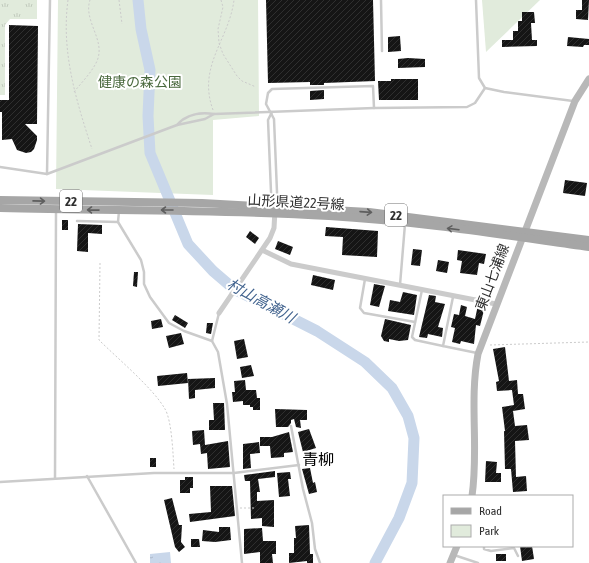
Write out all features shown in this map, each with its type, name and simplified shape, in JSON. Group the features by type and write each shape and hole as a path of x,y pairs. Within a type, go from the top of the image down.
{"main road":[{"name":"東山七浦線","path":"472,495 476,448 474,383 480,345 575,101 589,79"},
{"name":"山形県道22号線","path":"0,200 142,202 202,207 369,212 523,235 589,247"},
{"name":"山形県道22号線","path":"0,208 132,210 202,207"},
{"name":"山形県道22号線","path":"275,210 523,235 589,240"},
{"path":"450,563 457,547"}],"street":[{"path":"219,313 252,261 262,250 272,233 275,210"},
{"path":"262,250 291,264 496,304"}],"lane":[{"path":"47,174 50,0"},
{"path":"381,0 382,51"},
{"path":"476,0 479,78 485,88 504,92 575,101"},
{"path":"275,210 277,192 274,119 266,100 266,95 272,89 373,86 374,108"},
{"path":"177,125 187,118 203,112 214,114 374,108 467,107 475,104 485,88"},
{"path":"272,112 268,120 271,192 275,210"},
{"path":"0,167 47,174 177,125 205,119 214,114"},
{"path":"55,478 56,210"},
{"path":"119,210 118,222 141,260 144,272 144,284 150,297 169,323 184,331 212,341 218,352 234,473 242,563"},
{"path":"78,221 118,222"},
{"path":"400,285 405,223"},
{"path":"364,278 360,308 364,312 415,322"},
{"path":"422,290 412,336 415,340 478,354"},
{"path":"443,346 453,296"},
{"path":"212,341 219,313"},
{"path":"292,426 303,489 312,523 315,549 320,563"},
{"path":"0,482 154,473 234,473 299,465"},
{"path":"86,476 136,563"},
{"path":"484,547 491,552 514,548 518,556"},
{"path":"453,555 478,563"}],"path":[{"path":"68,0 66,41 74,92 92,149"},
{"path":"74,92 91,71 99,53 96,33 89,13 90,0"},
{"path":"119,0 122,24"},
{"path":"221,0 223,7 218,29 218,43 237,76 242,81 256,87"},
{"path":"214,114 208,94 208,80 211,64 218,43 230,23 234,0"},
{"path":"100,264 99,340 151,392 166,410 172,444 174,474"},
{"path":"480,345 589,342"},
{"path":"237,508 256,508"}],"green space":[{"path":"0,0 37,0 37,19 10,19 5,25 5,95 0,95"},
{"name":"健康の森公園","path":"58,0 258,0 259,116 213,120 213,195 56,189"},
{"path":"482,0 540,0 486,52"}],"water":[{"path":"170,552 171,563 150,563 150,554"}],"building":[{"path":"266,0 373,0 375,81 324,83 324,85 310,85 310,82 268,83"},
{"path":"582,0 589,0 588,20 576,19 576,10 582,10"},
{"path":"522,12 534,12 535,23 531,23 532,40 537,40 537,46 502,47 502,40 513,40 513,31 518,31 518,21 522,21"},
{"path":"9,25 38,26 37,124 25,124 37,136 37,140 34,149 31,152 26,153 17,150 12,139 2,140 2,112 0,112 0,100 9,100"},
{"path":"400,36 401,51 388,52 388,37"},
{"path":"568,37 589,39 589,45 584,45 583,47 567,46"},
{"path":"398,59 425,59 425,67 398,68"},
{"path":"391,79 418,79 418,100 379,100 378,81 391,81"},
{"path":"324,90 324,99 310,100 310,91"},
{"path":"565,180 587,183 585,196 563,193"},
{"path":"62,220 68,220 68,230 62,230"},
{"path":"78,224 102,225 102,234 88,233 88,252 77,251"},
{"path":"326,227 378,231 377,257 342,255 343,237 325,236"},
{"path":"250,231 259,238 255,244 246,237"},
{"path":"278,241 293,247 290,255 275,249"},
{"path":"413,249 422,250 420,266 411,265"},
{"path":"458,250 486,254 484,264 479,263 477,275 460,273 462,261 457,260"},
{"path":"438,260 449,262 447,273 436,271"},
{"path":"134,272 138,272 137,287 133,286"},
{"path":"313,275 335,280 333,290 311,285"},
{"path":"374,284 385,286 379,307 370,305"},
{"path":"403,292 417,295 414,315 388,311 390,300 400,302"},
{"path":"429,295 436,296 435,302 445,304 438,327 443,328 442,337 428,334 427,338 419,337"},
{"path":"461,305 467,307 465,316 475,319 478,305 485,306 480,326 476,325 474,344 461,341 460,344 452,342 455,328 451,327 454,314 459,315"},
{"path":"175,315 188,323 185,328 172,320"},
{"path":"161,319 163,327 152,329 151,321"},
{"path":"385,319 411,325 408,340 399,341 389,339 389,342 384,341 381,336"},
{"path":"207,323 213,323 211,334 206,333"},
{"path":"181,333 184,344 169,348 166,336"},
{"path":"244,339 248,357 237,359 234,341"},
{"path":"505,347 509,381 517,380 518,394 523,394 525,409 513,411 515,426 527,425 529,440 515,441 516,477 526,476 527,491 513,492 511,469 505,469 505,431 502,407 514,405 512,390 497,391 496,382 499,381 493,349"},
{"path":"251,365 254,376 242,378 240,367"},
{"path":"187,373 188,383 158,386 157,376"},
{"path":"215,378 215,388 195,390 195,398 189,399 188,379"},
{"path":"245,380 246,390 256,390 257,398 260,398 260,410 253,410 253,407 250,407 250,405 243,405 243,401 233,402 232,392 235,392 234,381"},
{"path":"213,403 224,403 225,430 209,430 209,420 214,420"},
{"path":"275,409 307,410 307,420 300,420 301,428 296,427 294,419 291,420 288,427 276,427"},
{"path":"309,429 316,448 303,452 298,432"},
{"path":"204,430 205,445 228,441 230,467 208,469 207,453 201,454 200,444 193,445 192,431"},
{"path":"289,432 293,452 284,453 284,457 271,458 270,446 260,446 260,437 272,437"},
{"path":"259,442 260,453 250,454 251,468 243,469 243,444"},
{"path":"150,458 156,458 156,467 150,467"},
{"path":"486,461 497,462 496,473 501,473 501,482 485,482"},
{"path":"310,468 313,483 315,482 317,492 309,494 302,469"},
{"path":"275,471 275,477 258,479 260,492 257,492 257,501 274,500 274,527 262,526 262,518 251,519 250,481 245,481 244,475"},
{"path":"290,472 291,479 288,479 290,496 279,497 277,473"},
{"path":"185,477 193,477 193,488 190,488 190,493 180,493 180,480 185,480"},
{"path":"210,486 232,486 235,516 190,522 189,514 211,512"},
{"path":"172,498 179,525 182,525 181,542 185,547 179,552 175,547 164,500"},
{"path":"309,525 310,554 313,554 313,563 307,563 307,561 289,563 289,553 294,553 294,538 296,538 295,526"},
{"path":"219,527 230,527 231,540 215,542 202,541 203,530 219,532"},
{"path":"262,528 263,541 276,541 276,554 272,554 273,563 260,563 260,552 244,554 244,529"},
{"path":"191,539 199,539 200,547 191,547"},
{"path":"520,547 532,547 534,559 522,561"},
{"path":"496,554 506,554 506,561 496,561"}],"waterway":[{"name":"村山高瀬川","path":"138,0 141,29 150,70 148,116 150,153 188,244 213,271 234,289 317,331 365,362 392,388 408,416 414,438 412,483 399,518 375,563"}],"district":[{"name":"青柳","path":"318,459"}]}
